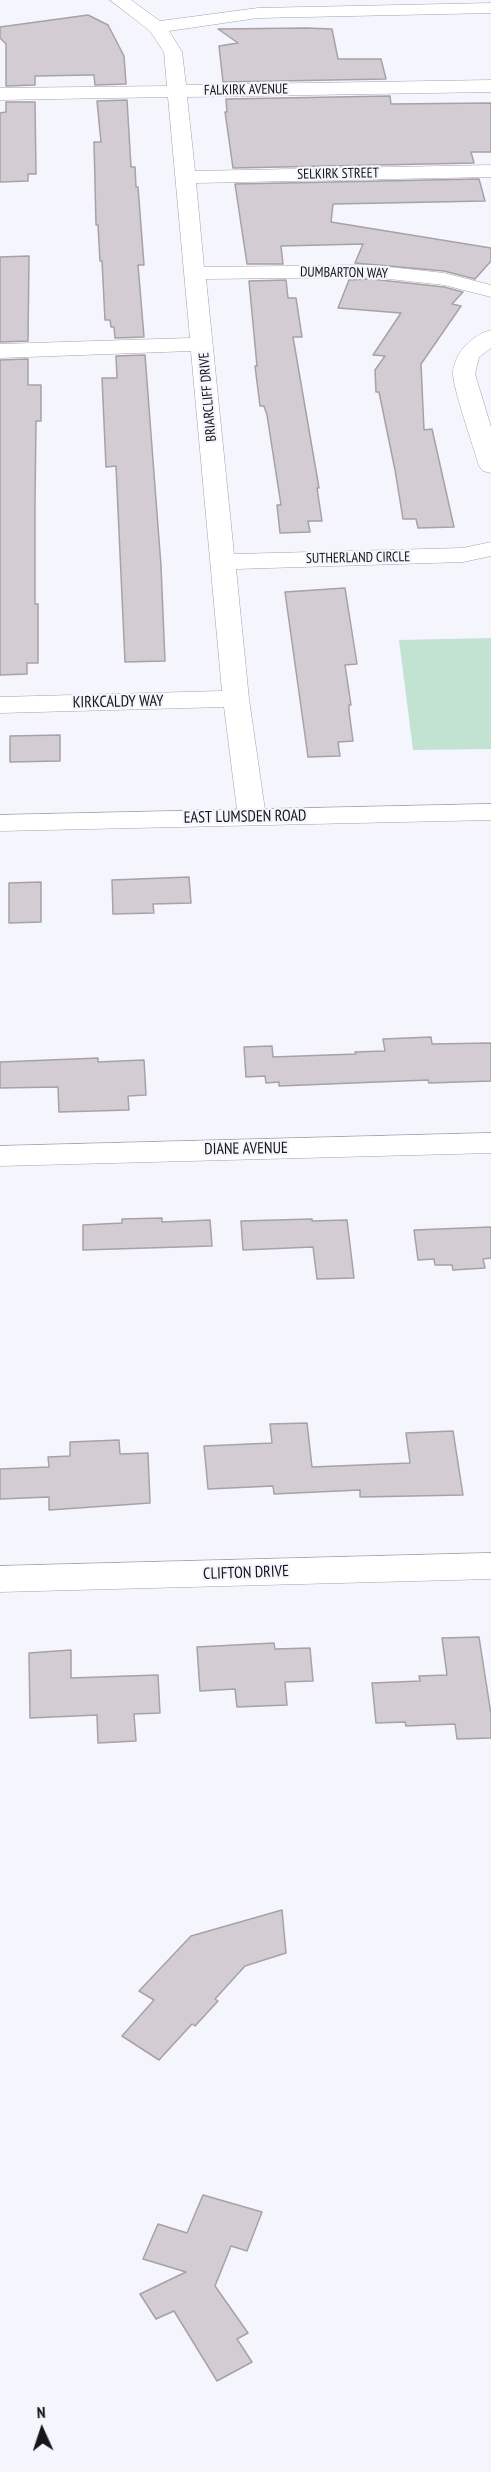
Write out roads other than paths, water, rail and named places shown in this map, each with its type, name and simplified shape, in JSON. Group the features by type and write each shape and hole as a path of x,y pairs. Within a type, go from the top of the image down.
{"street":[{"name":"BRIARCLIFF DRIVE","path":"119,0 157,27 173,52 236,699 252,817"},
{"path":"157,27 258,13 491,8"},
{"name":"FALKIRK AVENUE","path":"0,94 491,86"},
{"name":"SELKIRK STREET","path":"185,177 491,171"},
{"name":"DUMBARTON WAY","path":"195,273 371,271 444,279 491,291"},
{"path":"491,336 469,354 464,374 491,466"},
{"path":"0,351 203,344"},
{"name":"SUTHERLAND CIRCLE","path":"223,562 463,555 491,549"},
{"name":"KIRKCALDY WAY","path":"0,705 236,699"},
{"name":"EAST LUMSDEN ROAD","path":"0,823 491,812"},
{"name":"DIANE AVENUE","path":"0,1156 491,1143"},
{"name":"CLIFTON DRIVE","path":"0,1579 491,1566"}]}
